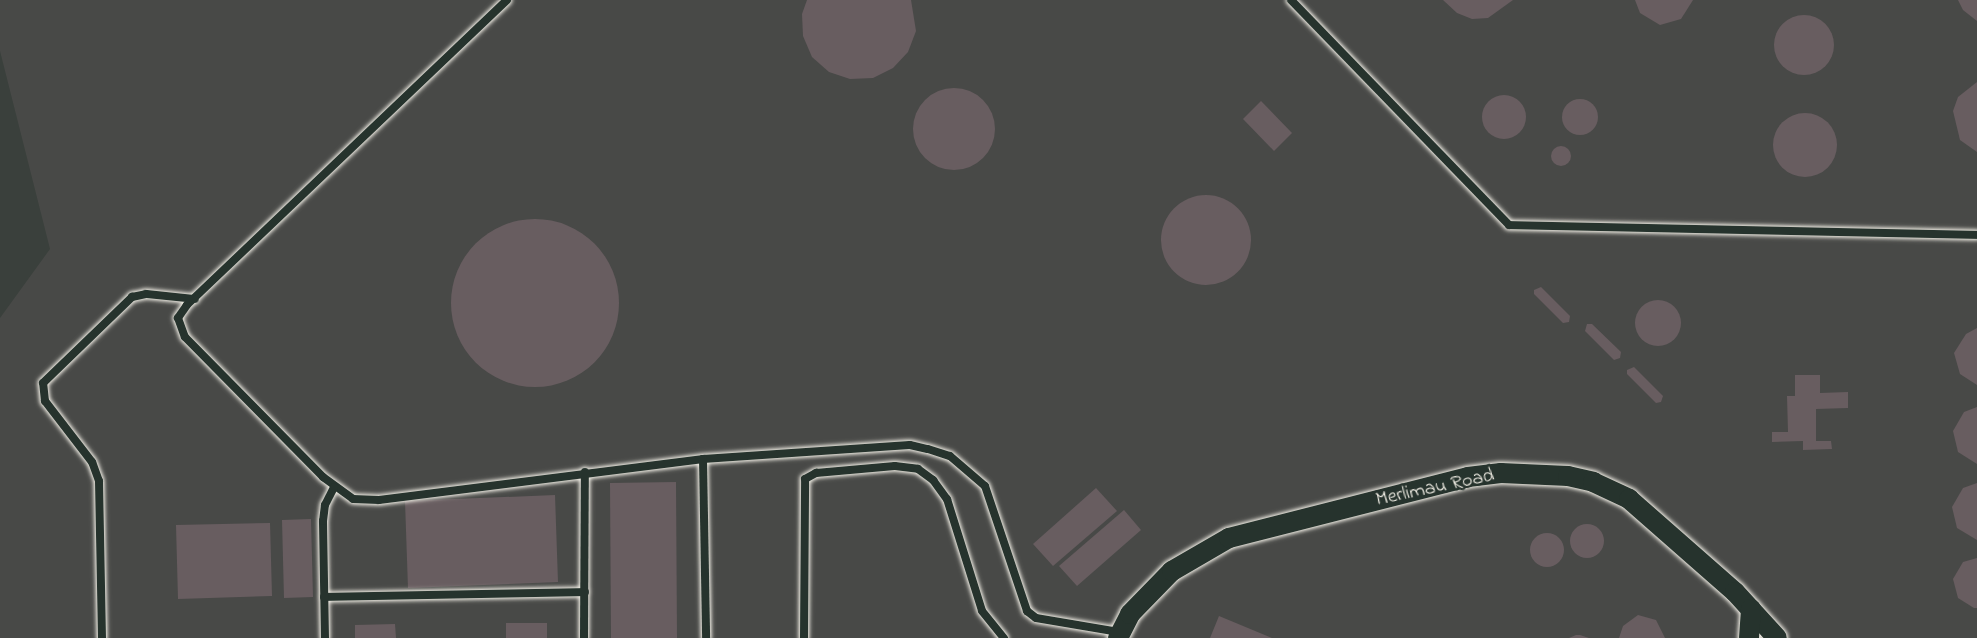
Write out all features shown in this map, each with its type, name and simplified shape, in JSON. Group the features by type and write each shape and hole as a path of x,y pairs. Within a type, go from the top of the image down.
{"street":[{"name":"Merlimau Road","path":"1119,635 1143,599 1172,571 1229,538 1468,477 1501,473 1568,476 1610,489 1629,499 1750,609 1777,638"},
{"path":"1749,638 1750,609"}],"lane":[{"path":"507,0 195,298 178,318 180,331 334,487 353,499 378,500 585,472 703,459 910,445 950,456 985,486 1027,611 1036,618 1119,635"},
{"path":"1291,0 1509,225 1977,235"},
{"path":"102,638 99,481 92,462 45,401 43,384 132,297 146,294 195,298"},
{"path":"703,459 706,638"},
{"path":"804,638 804,481 816,473 895,466 918,469 933,480 947,499 982,611 1003,638"},
{"path":"584,638 585,472"},
{"path":"325,638 322,521 325,505 334,487"},
{"path":"324,597 585,592"}],"shaded area":[{"path":"0,0 1977,0 1977,638 0,638 0,318 50,249 0,51"}],"building":[{"path":"807,0 911,0 916,31 908,52 893,68 873,78 850,79 829,72 812,57 803,36 802,14"},
{"path":"1443,0 1513,0 1488,18 1472,19 1457,13"},
{"path":"1635,0 1693,0 1681,19 1660,25 1640,13"},
{"path":"1958,0 1977,0 1977,21 1963,10"},
{"path":"1804,15 1821,20 1829,28 1834,45 1829,62 1821,70 1804,75 1787,70 1779,62 1774,45 1779,28 1787,20"},
{"path":"1977,82 1977,152 1960,140 1953,111 1958,97"},
{"path":"954,88 970,91 983,100 992,113 995,129 992,145 983,158 970,167 954,170 938,167 925,158 916,145 913,129 916,113 925,100 938,91"},
{"path":"1504,95 1519,102 1526,117 1519,132 1504,139 1489,132 1482,117 1489,102"},
{"path":"1580,99 1593,104 1598,117 1593,130 1580,135 1567,130 1562,117 1567,104"},
{"path":"1261,101 1292,133 1274,151 1243,119"},
{"path":"1805,113 1823,119 1831,127 1837,145 1831,163 1823,171 1805,177 1787,171 1779,163 1773,145 1779,127 1787,119"},
{"path":"1561,146 1568,149 1571,156 1568,163 1561,166 1554,163 1551,156 1554,149"},
{"path":"1206,195 1223,199 1238,208 1247,223 1251,240 1247,257 1238,272 1223,281 1206,285 1189,281 1174,272 1165,257 1161,240 1165,223 1174,208 1189,199"},
{"path":"535,219 551,220 567,225 595,243 613,271 618,287 618,319 613,335 595,363 567,381 551,386 535,387 519,386 503,381 475,363 457,335 452,319 451,303 452,287 457,271 475,243 503,225 519,220"},
{"path":"1541,287 1570,316 1569,322 1563,323 1534,294 1534,290"},
{"path":"1658,300 1674,307 1681,323 1674,339 1658,346 1642,339 1635,323 1642,307"},
{"path":"1587,324 1592,324 1621,352 1620,358 1614,360 1585,331"},
{"path":"1977,328 1977,385 1960,374 1954,353 1966,334"},
{"path":"1634,367 1663,396 1661,402 1656,403 1627,374 1627,370"},
{"path":"1795,375 1820,375 1820,393 1848,392 1848,408 1816,409 1816,441 1831,441 1832,449 1803,450 1803,441 1772,442 1772,432 1788,432 1787,396 1795,396"},
{"path":"1977,407 1977,464 1958,452 1953,431 1964,412"},
{"path":"676,482 677,638 611,638 610,483"},
{"path":"1977,483 1977,540 1957,528 1952,507 1963,488"},
{"path":"1096,488 1117,511 1053,566 1033,544"},
{"path":"555,495 558,582 408,588 405,501"},
{"path":"1124,510 1141,530 1077,586 1059,566"},
{"path":"311,519 313,597 284,598 282,520"},
{"path":"270,523 272,596 178,599 176,525"},
{"path":"1587,524 1599,529 1604,541 1599,553 1587,558 1575,553 1570,541 1575,529"},
{"path":"1547,533 1559,538 1564,550 1559,562 1547,567 1535,562 1530,550 1535,538"},
{"path":"1977,558 1977,608 1974,608 1958,598 1953,579 1963,562"},
{"path":"1638,615 1656,620 1665,638 1619,638 1623,626"},
{"path":"1219,616 1272,638 1210,638"},
{"path":"506,623 547,623 547,638 506,638"},
{"path":"395,624 396,638 355,638 355,625"},
{"path":"1580,635 1589,638 1569,638"}]}
